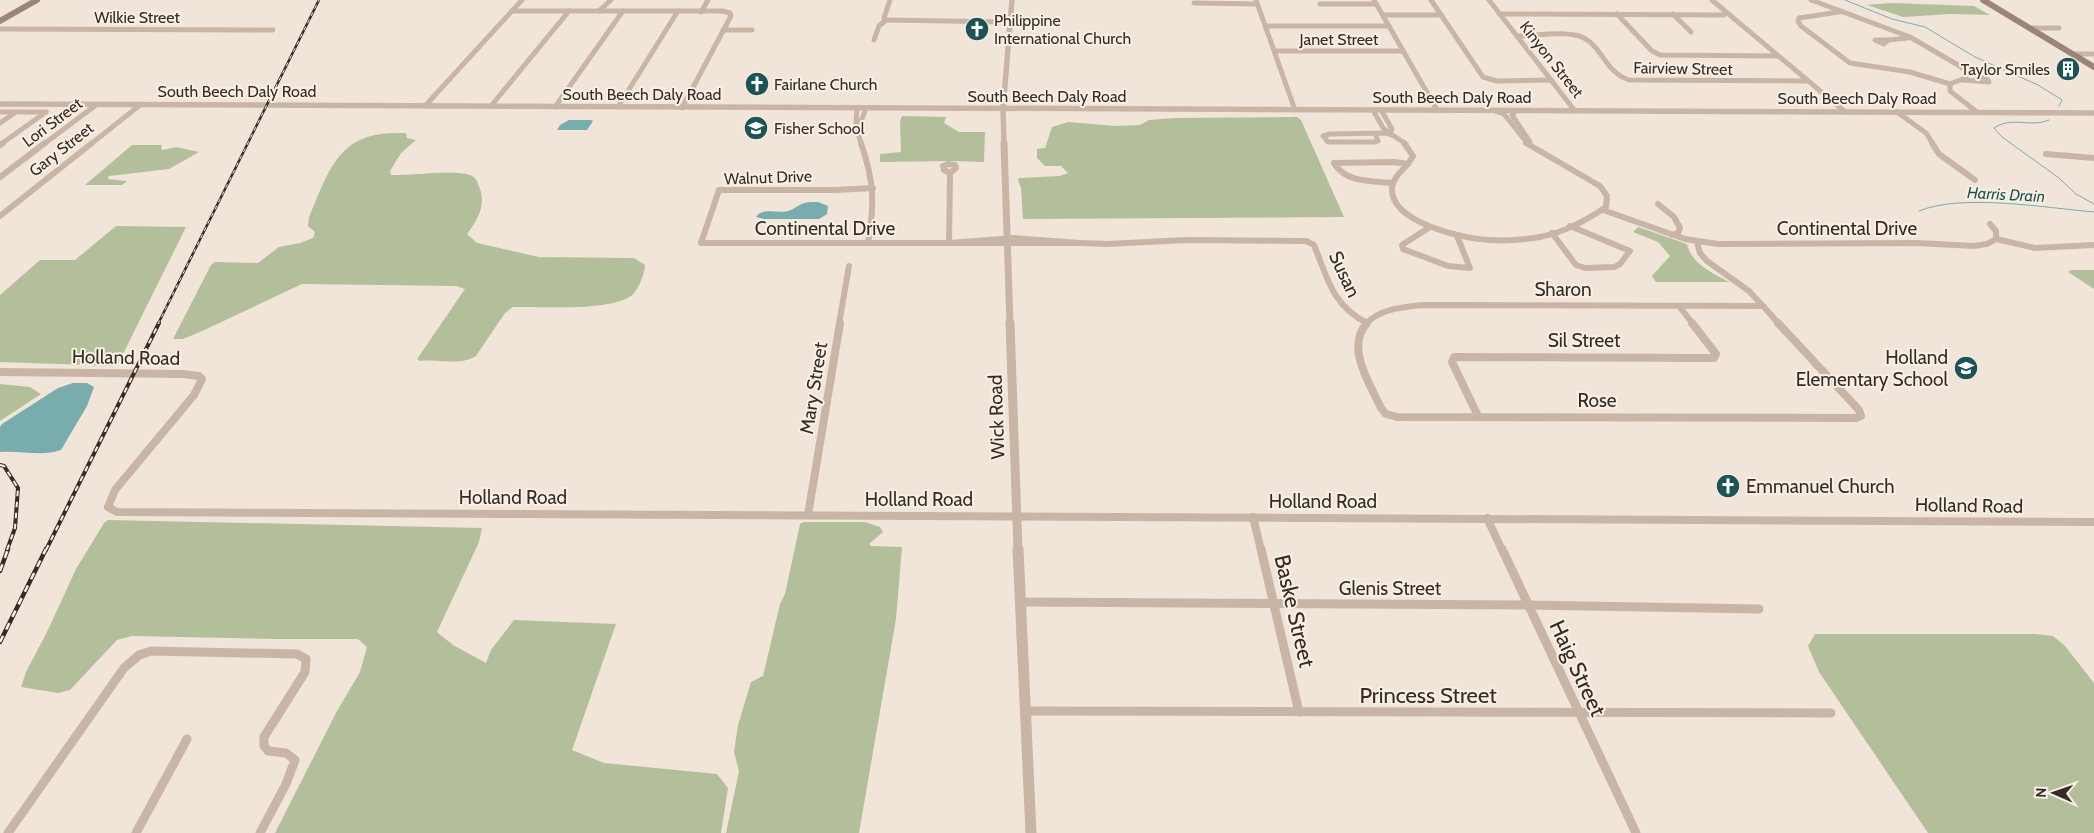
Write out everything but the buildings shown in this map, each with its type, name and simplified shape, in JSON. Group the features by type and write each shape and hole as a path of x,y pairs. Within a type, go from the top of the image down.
{"main road":[{"path":"0,20 37,0"},
{"path":"1983,0 2094,66"}],"street":[{"path":"425,106 522,0"},
{"path":"599,11 611,0"},
{"path":"701,12 708,0"},
{"path":"886,20 884,18 890,0"},
{"name":"Wick Road","path":"1012,0 1003,109 1017,516 1031,833"},
{"path":"1431,0 1483,77 1497,81 1552,80"},
{"name":"Kinyon Street","path":"1489,0 1575,111"},
{"path":"1712,0 1844,112"},
{"path":"1811,0 1910,38 1958,65 1966,72 1987,79 1989,82 1962,80 1950,84 1910,72 1850,63 1801,26 1798,21 1804,16 1841,12"},
{"path":"1194,3 1257,2 1294,110"},
{"path":"1320,4 1375,2 1437,110"},
{"path":"512,11 678,11 728,13 730,16 682,108"},
{"path":"491,106 569,11"},
{"path":"555,107 624,11"},
{"path":"618,107 678,11"},
{"path":"1500,14 1724,15"},
{"path":"1617,14 1652,51 1660,55 1778,56"},
{"path":"1673,14 1691,32"},
{"path":"1383,15 1441,15"},
{"path":"874,40 881,22 886,20 1010,22"},
{"path":"1266,26 1389,26"},
{"name":"Wilkie Street","path":"0,28 273,30"},
{"path":"2030,28 2059,28"},
{"path":"723,30 752,30"},
{"name":"Fairview Street","path":"1517,36 1571,36 1583,38 1618,77 1629,80 1808,81"},
{"path":"1888,40 1910,38"},
{"name":"Janet Street","path":"1275,51 1403,51"},
{"path":"2073,54 2094,54"},
{"path":"1962,80 1966,77 1966,72"},
{"path":"1950,84 1949,88 1952,93 1978,112"},
{"name":"South Beech Daly Road","path":"0,104 2094,113"},
{"name":"Lori Street","path":"0,177 96,105"},
{"name":"Gary Street","path":"0,216 140,105"},
{"path":"857,108 854,119 868,161 873,188 868,243"},
{"path":"856,127 862,119 866,108"},
{"path":"1373,110 1383,128 1413,152 1412,159 1393,183 1394,197 1400,206 1415,219 1430,227 1456,236 1477,240 1510,241 1552,233 1592,217 1607,206 1608,199 1600,186 1534,148 1521,138 1504,114 1495,111"},
{"path":"1381,110 1392,129 1390,134"},
{"path":"1516,111 1512,115 1534,148"},
{"path":"0,112 46,112 0,145"},
{"path":"0,122 16,112"},
{"path":"1897,112 1926,133 1939,154 1975,180"},
{"path":"1375,134 1378,141 1375,142 1328,142 1323,136 1330,134 1375,134 1390,134"},
{"path":"2046,154 2094,158"},
{"path":"1393,183 1345,176 1337,171 1334,163 1394,162 1408,164"},
{"path":"949,243 950,173"},
{"name":"Walnut Drive","path":"701,243 719,190 836,190 873,188"},
{"path":"1658,204 1674,217 1680,228 1678,233 1672,235"},
{"name":"Continental Drive","path":"1602,210 1672,235 1697,242 1718,244 1897,243 1974,246 1987,244 1996,239 2035,248 2094,245"},
{"path":"1990,224 1996,231 1996,239"},
{"path":"1552,233 1576,265 1585,268 1616,267 1630,251 1570,226"},
{"path":"1430,227 1402,245 1403,249 1453,268 1470,268 1456,236"},
{"name":"Continental Drive","path":"701,243 949,243 1059,240 1107,244 1187,240 1309,242"},
{"name":"Susan","path":"1309,242 1314,245 1339,305 1352,316 1367,323"},
{"path":"1697,242 1700,253 1707,261 1745,287 1762,306"},
{"name":"Mary Street","path":"808,515 849,266"},
{"name":"Sharon","path":"1367,323 1384,312 1415,305 1762,306"},
{"name":"Sil Street","path":"1478,416 1452,362 1454,357 1714,358 1716,354 1679,306"},
{"name":"Rose","path":"1367,323 1359,335 1357,342 1358,354 1381,408 1389,415 1856,418 1860,416 1859,410 1762,306"},
{"name":"Holland Road","path":"0,372 183,374 199,376 202,379 194,395 116,490 108,507 116,512 2094,522"},
{"name":"Baske Street","path":"1253,517 1299,712"},
{"name":"Haig Street","path":"1487,518 1578,714 1636,833"},
{"name":"Glenis Street","path":"1022,602 1527,605 1758,609"},
{"path":"8,833 124,668 138,654 151,651 297,654 306,659 306,672 264,738 264,746 268,751 286,752 295,760 286,784 260,833"},
{"name":"Princess Street","path":"1026,711 1830,714"},
{"path":"136,833 187,739"}],"green space":[{"path":"1890,3 1974,6 1990,15 1950,14 1903,17 1867,5"},
{"path":"902,116 946,117 944,123 959,132 985,132 984,162 880,162 880,154 901,152 900,121"},
{"path":"1297,117 1301,120 1344,217 1023,219 1019,178 1060,176 1068,173 1061,166 1045,166 1037,158 1037,149 1045,148 1052,127 1068,122 1116,126 1140,125 1149,120 1175,118"},
{"path":"406,133 407,138 416,140 401,153 390,171 391,175 456,173 474,177 481,192 482,204 476,220 467,234 477,243 539,257 634,258 645,265 639,286 631,296 607,304 574,307 513,307 505,313 476,356 463,361 420,361 417,359 465,289 456,286 302,284 200,332 183,339 173,339 211,265 215,262 258,263 279,247 300,243 313,238 315,232 308,226 309,217 332,166 340,155 361,139 379,134"},
{"path":"132,145 162,145 161,149 163,150 176,147 199,152 169,169 109,176 108,179 127,181 122,185 85,185"},
{"path":"116,226 186,227 117,366 0,362 0,295 40,260 75,260"},
{"path":"1638,227 1687,244 1689,251 1698,262 1729,282 1656,282 1652,276 1670,256 1658,242 1633,232"},
{"path":"2071,270 2094,270 2094,289 2068,272"},
{"path":"0,384 30,387 41,394 0,421"},
{"path":"108,520 482,528 479,542 437,632 453,645 486,663 491,650 514,620 616,624 572,750 604,763 717,774 728,788 721,833 275,833 337,711 360,672 367,647 358,639 132,636 117,640 70,690 58,693 21,687 26,672 76,569 104,523"},
{"path":"804,522 865,522 880,527 883,532 869,544 871,546 902,547 896,619 859,833 726,833 739,771 734,752 738,725 751,682 763,676 780,604 785,594 800,524"},
{"path":"1815,634 2035,634 2053,636 2065,646 2094,683 2094,833 1928,833 1819,672 1808,646"}],"water":[{"path":"569,120 593,121 587,130 557,130 560,125"},
{"path":"811,202 818,202 828,206 827,214 819,219 764,219 756,217 762,212 784,212"},
{"path":"73,383 87,383 94,387 87,406 61,450 46,453 0,452 0,427 2,424 58,388"}],"waterway":[{"path":"1845,0 1892,19 1925,27 1975,57 2038,85 2062,100 2059,106"},
{"path":"2049,120 2035,123 2007,123 1994,128 2002,137 2059,178 2076,194 2094,204"},
{"name":"Harris Drain","path":"1919,211 1937,206 1981,202 2094,212"}],"railway":[{"path":"158,324 319,0"},
{"path":"46,550 159,323"},
{"path":"0,465 4,466 18,488 15,528 7,550"},
{"path":"0,571 8,549"},
{"path":"0,642 46,549"}],"place":[{"name":"Philippine International Church","path":"977,29"},
{"name":"Taylor Smiles","path":"2068,69"},
{"name":"Fairlane Church","path":"757,84"},
{"name":"Fisher School","path":"756,128"},
{"name":"Holland Elementary School","path":"1966,368"},
{"name":"Emmanuel Church","path":"1728,486"}]}
